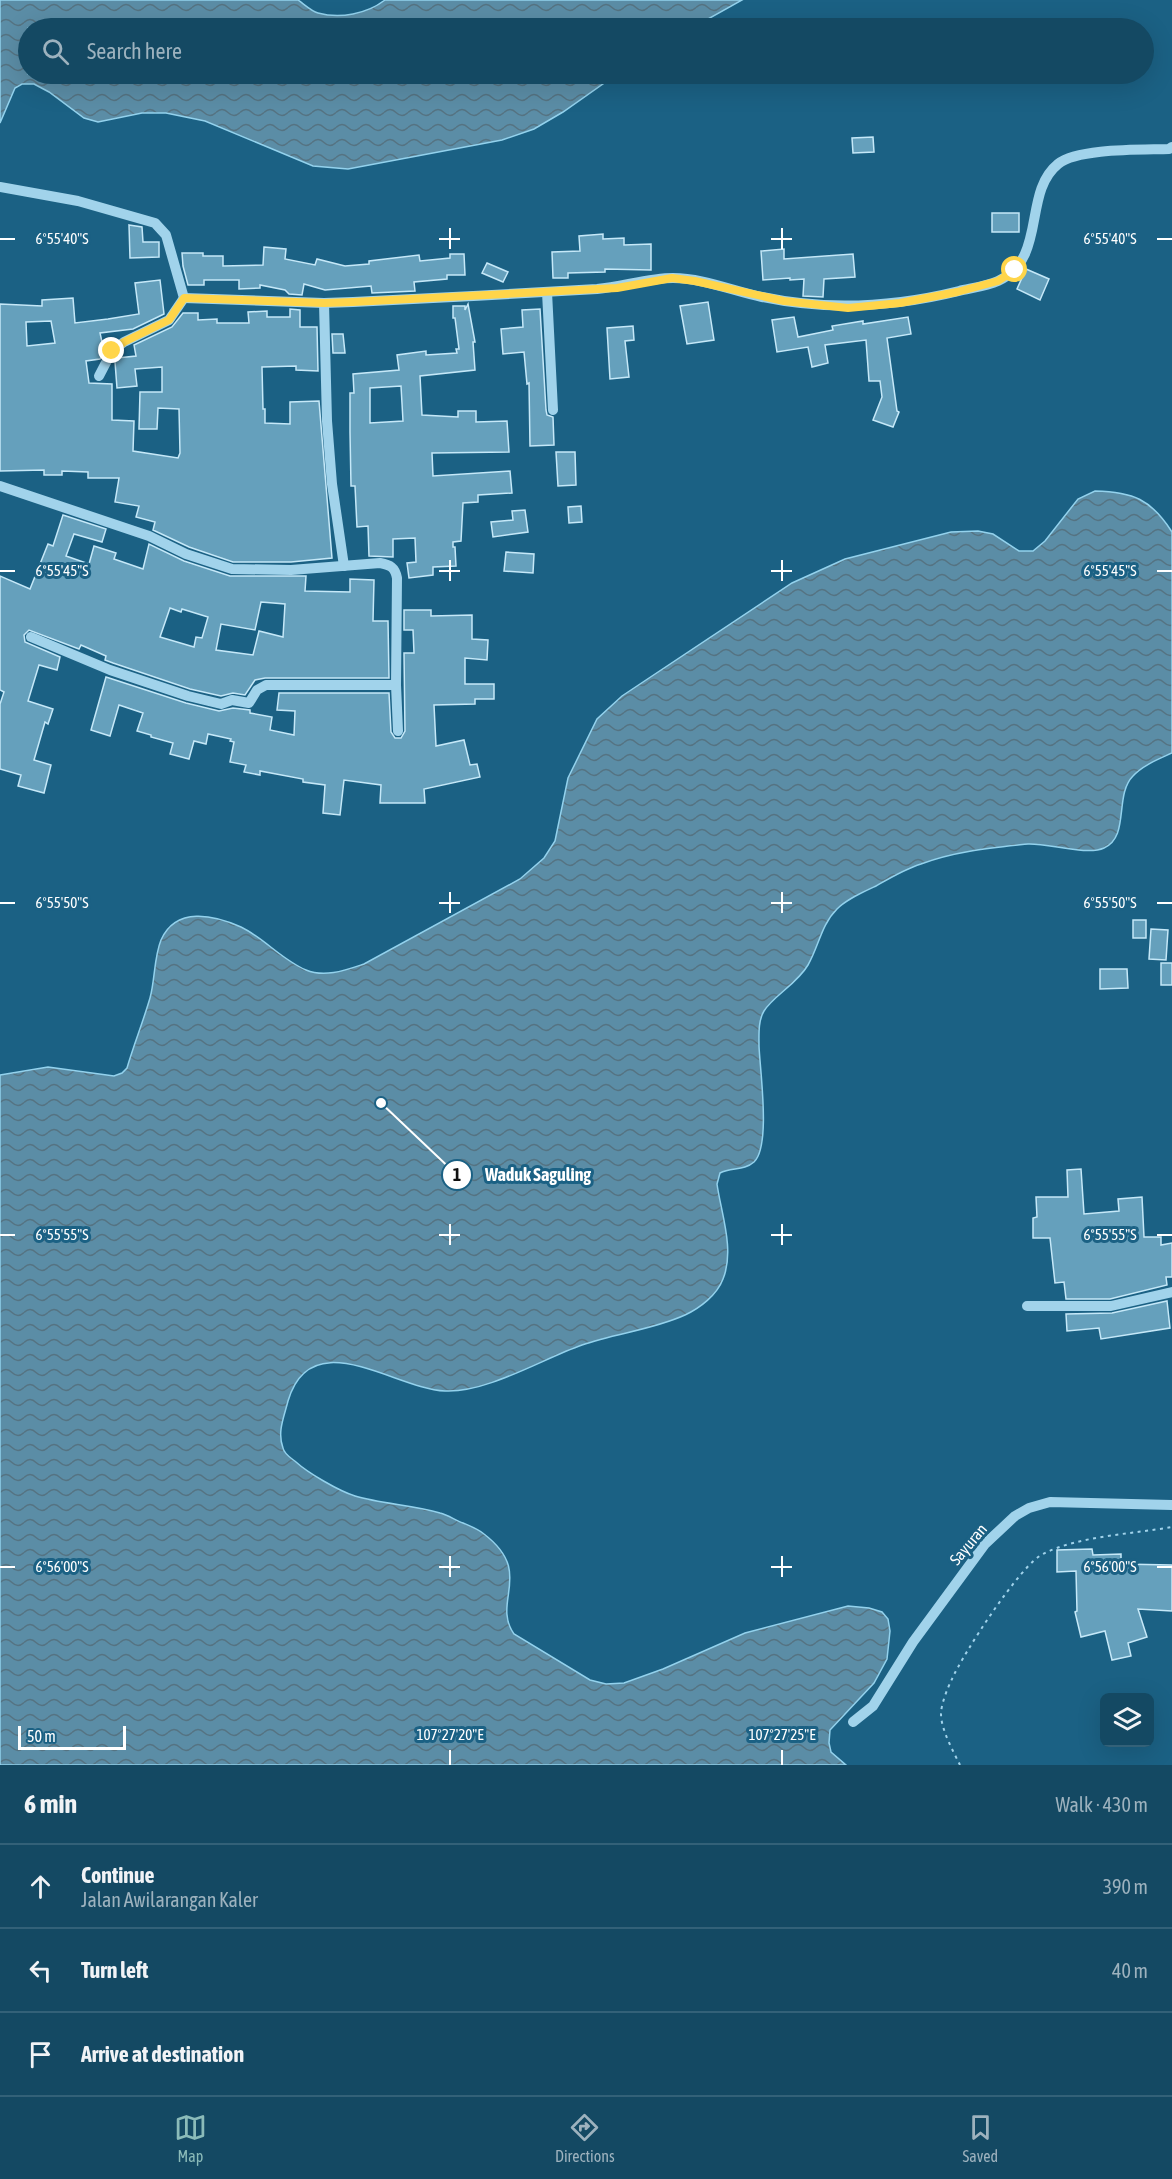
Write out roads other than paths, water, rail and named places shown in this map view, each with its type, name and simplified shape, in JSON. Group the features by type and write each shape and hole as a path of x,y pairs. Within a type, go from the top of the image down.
{"street":[{"path":"184,298 324,303 617,288 672,278 784,301 848,308 900,303 998,281 1015,270 1029,246 1042,186 1046,177 1059,163 1083,156 1121,150 1169,149 1172,147"},
{"path":"0,187 78,201 155,223 166,235 184,298"},
{"path":"547,292 553,410"},
{"path":"99,376 112,351 124,342 169,320 184,298"},
{"path":"324,303 328,442 344,566"},
{"path":"0,486 149,536 186,554 232,569 291,570 380,563 389,565 395,571 398,731"},
{"path":"31,637 110,670 188,696 220,704 232,700 249,703 257,690 266,685 396,685"},
{"path":"1027,1306 1111,1306 1172,1292"},
{"name":"Sayuran","path":"853,1722 873,1706 913,1642 985,1544 1015,1516 1029,1508 1050,1502 1172,1505"}],"water":[{"path":"0,0 298,0 315,12 326,15 344,15 362,12 385,0 742,0 710,18 18,18 18,84 22,84 15,88 0,123"},
{"path":"34,84 603,84 534,129 502,140 348,169 313,166 205,121 166,113 142,113 98,122 84,118 49,92"},
{"path":"1095,491 1120,493 1140,499 1156,512 1172,532 1172,753 1141,769 1127,784 1120,825 1112,843 1104,848 1088,851 1028,844 947,856 903,871 855,896 837,909 827,922 808,965 792,984 768,1005 762,1015 759,1046 763,1107 762,1141 754,1162 746,1167 720,1173 717,1184 728,1256 720,1285 702,1305 672,1320 582,1345 496,1381 461,1390 445,1391 425,1388 356,1366 335,1363 315,1366 299,1378 288,1401 282,1424 281,1442 286,1454 332,1486 365,1499 443,1514 484,1534 499,1548 507,1561 510,1574 508,1622 514,1634 590,1680 606,1684 624,1683 663,1669 745,1633 848,1606 882,1612 888,1619 890,1631 887,1659 874,1683 830,1730 831,1752 846,1765 0,1765 0,1075 48,1067 114,1076 122,1073 127,1068 150,998 161,940 168,929 176,922 186,918 208,917 241,927 297,966 313,972 335,972 364,964 520,879 544,858 555,841 568,778 597,719 622,696 792,583 845,559 951,532 978,531 993,534 1019,551 1033,551 1045,541 1078,499"}],"place":[{"name":"Waduk Saguling","path":"381,1103"}]}
